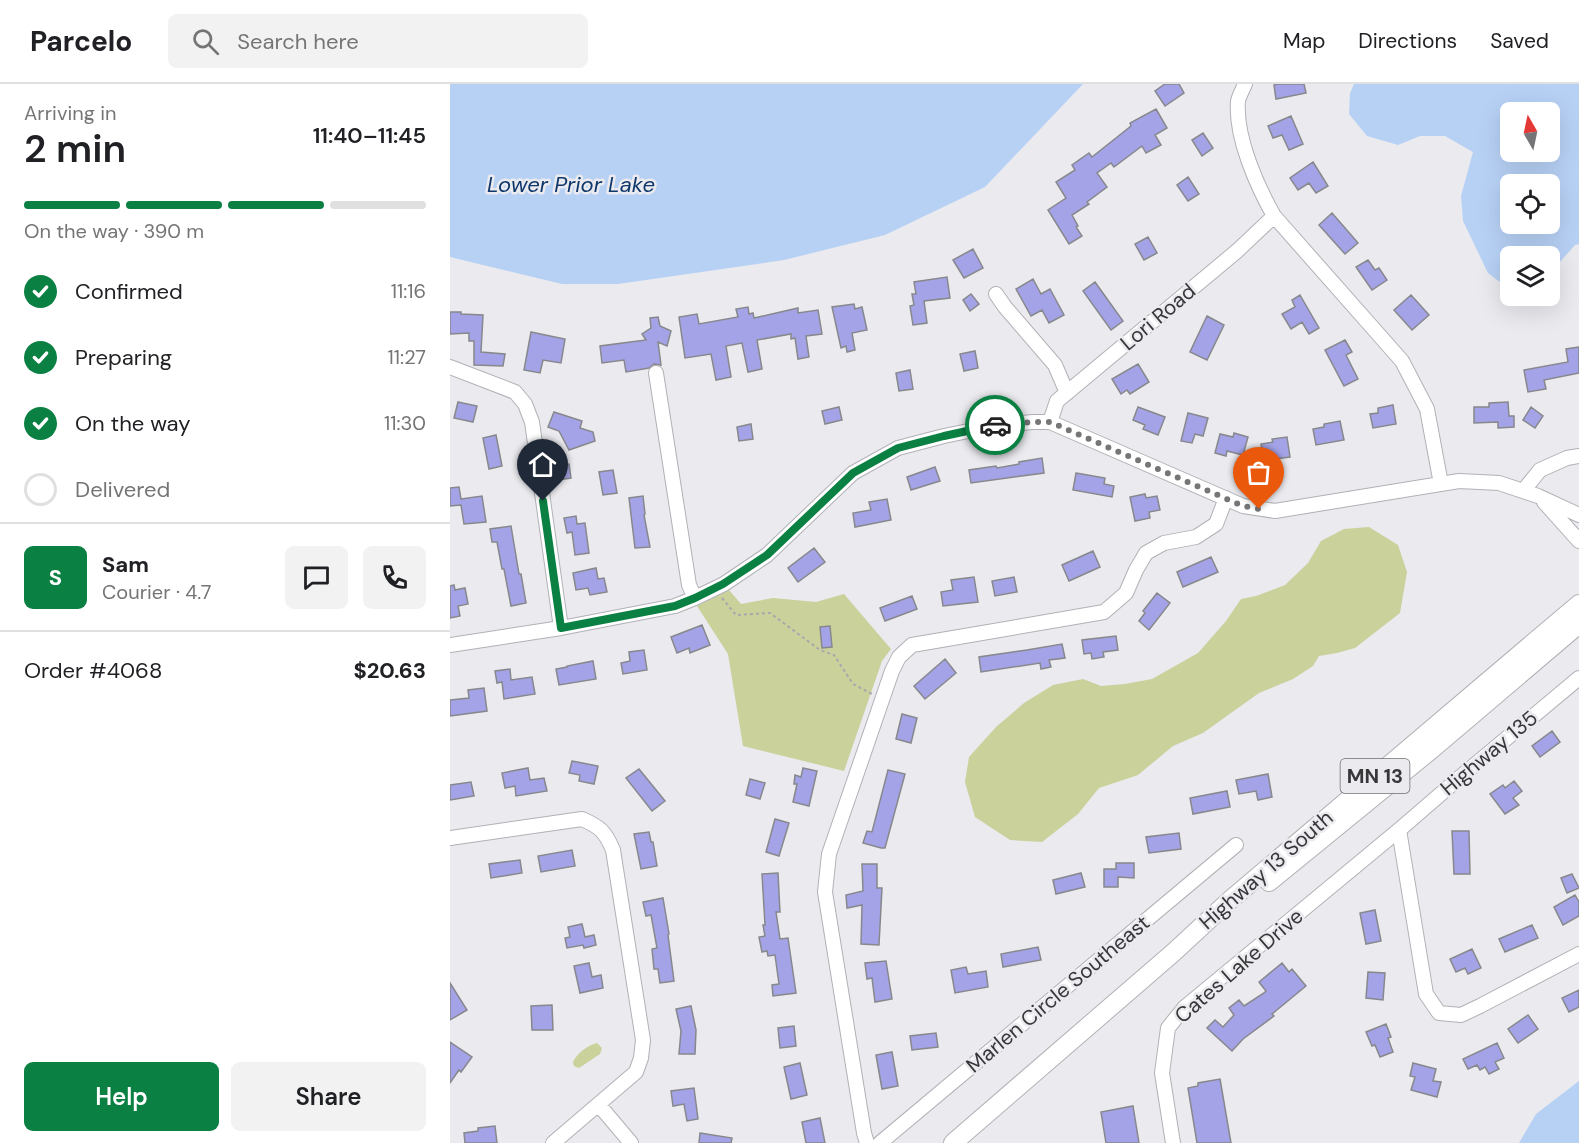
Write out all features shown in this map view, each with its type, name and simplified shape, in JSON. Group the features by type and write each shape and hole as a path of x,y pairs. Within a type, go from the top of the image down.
{"main road":[{"name":"Highway 13 South","path":"953,1143 1174,952 1228,901 1579,604"},
{"name":"Highway 13 South","path":"1174,952 1235,909 1296,860 1432,749 1579,624"}],"street":[{"path":"1245,84 1238,99 1241,135 1260,192 1274,216 1402,361 1427,409 1441,484"},
{"name":"Lori Road","path":"1050,422 1057,401 1237,251 1274,216"},
{"path":"996,294 1055,365 1066,393"},
{"path":"450,368 515,392 525,404 532,422 561,628"},
{"path":"656,373 689,585 695,598"},
{"path":"450,645 561,628 675,606 695,598 767,555 853,473 898,448 997,425 1050,422 1243,506 1275,511 1459,481 1499,483 1538,496 1579,515"},
{"path":"1522,491 1540,470 1567,458 1579,456"},
{"path":"1538,496 1579,541"},
{"path":"867,1143 825,892 829,854 892,671 899,657 912,645 1104,612 1126,593 1146,553 1164,543 1196,537 1216,524 1226,498"},
{"name":"Highway 135","path":"1399,830 1579,678"},
{"path":"450,838 582,819 598,826 607,836 613,850 643,1040 641,1058 636,1072 553,1143"},
{"path":"1399,830 1426,994 1439,1012 1461,1015 1579,954"},
{"name":"Cates Lake Drive","path":"1173,1143 1161,1073 1168,1028 1184,1008 1399,830"},
{"name":"Marlen Circle Southeast","path":"880,1143 1236,845"},
{"path":"599,1105 631,1143"}],"path":[{"path":"716,587 736,615 770,613 820,650 834,655 853,684 883,698"}],"green space":[{"path":"1369,527 1398,545 1407,572 1400,613 1355,648 1319,656 1313,666 1293,679 1259,693 1203,733 1173,746 1138,775 1099,788 1078,814 1042,842 1010,840 975,817 965,782 969,757 996,727 1024,703 1053,685 1083,679 1101,686 1152,679 1198,653 1226,621 1241,599 1285,585 1308,563 1321,541 1344,529"},
{"path":"729,590 741,604 773,598 816,602 844,594 891,649 882,661 844,771 743,746 728,654 697,606"},
{"path":"597,1043 602,1048 600,1054 579,1068 574,1066 573,1062 580,1052"}],"water":[{"name":"Lower Prior Lake","path":"450,84 1083,84 985,187 885,235 784,260 618,284 562,284 450,257"},
{"path":"1354,84 1579,84 1579,244 1575,245 1560,262 1560,246 1500,246 1500,282 1488,273 1463,221 1461,196 1473,152 1445,136 1420,136 1398,145 1367,136 1349,114 1350,93"},
{"path":"1579,1081 1579,1143 1519,1143 1536,1114"}],"building":[{"path":"1165,84 1179,84 1184,93 1165,106 1155,91"},
{"path":"1304,84 1306,93 1276,99 1274,85"},
{"path":"1156,109 1167,128 1155,135 1161,145 1146,153 1142,146 1114,167 1111,163 1097,173 1107,187 1087,202 1089,204 1072,215 1082,236 1069,244 1048,210 1066,198 1056,182 1075,170 1072,165 1089,153 1092,157 1131,126 1130,123"},
{"path":"1291,116 1303,144 1289,150 1282,135 1273,138 1268,126"},
{"path":"1203,133 1213,148 1202,156 1192,140"},
{"path":"1313,162 1328,186 1316,193 1309,183 1298,190 1290,178"},
{"path":"1188,177 1199,194 1188,201 1177,185"},
{"path":"1332,213 1358,243 1345,254 1319,225"},
{"path":"1148,237 1157,253 1144,260 1135,244"},
{"path":"973,249 983,268 964,278 953,260"},
{"path":"1368,260 1375,270 1379,268 1387,280 1372,290 1356,267"},
{"path":"947,277 950,298 924,301 927,323 913,325 910,306 914,305 912,294 916,294 914,282"},
{"path":"1033,279 1041,294 1050,289 1064,315 1049,323 1042,310 1031,316 1016,289"},
{"path":"1095,282 1123,321 1111,330 1083,291"},
{"path":"971,294 979,304 970,311 963,300"},
{"path":"1300,295 1319,328 1309,334 1302,322 1291,329 1282,314 1295,307 1292,300"},
{"path":"1411,295 1429,315 1412,330 1394,310"},
{"path":"854,304 855,309 862,307 867,330 852,333 855,350 847,352 846,346 841,348 832,307"},
{"path":"748,307 749,314 753,313 754,318 798,308 798,313 818,310 822,334 806,336 809,357 798,359 795,338 791,339 791,334 757,340 762,369 748,372 742,343 726,346 731,377 716,380 711,354 685,358 679,317 697,314 699,324 738,317 736,309"},
{"path":"450,312 483,315 481,352 505,354 503,366 474,365 474,341 469,341 469,333 450,334"},
{"path":"1207,316 1224,325 1207,360 1190,352"},
{"path":"658,317 660,326 671,331 667,346 658,342 661,365 654,364 649,368 626,372 624,360 602,363 600,346 646,340 642,334 651,328 650,318"},
{"path":"531,332 565,339 561,363 543,360 540,373 524,370"},
{"path":"1345,340 1352,352 1346,355 1358,379 1344,386 1325,350"},
{"path":"1579,347 1579,373 1544,380 1546,389 1528,392 1524,370 1568,362 1566,349"},
{"path":"975,351 978,368 964,371 960,354"},
{"path":"1138,364 1149,382 1130,394 1127,390 1121,394 1112,379"},
{"path":"910,370 913,389 899,391 896,373"},
{"path":"458,402 477,406 473,422 454,418"},
{"path":"1508,402 1509,416 1514,416 1514,427 1498,428 1498,422 1474,423 1474,407 1489,407 1489,403"},
{"path":"1393,405 1396,424 1373,428 1370,414 1378,413 1378,408"},
{"path":"839,407 842,420 825,424 822,411"},
{"path":"1138,407 1165,417 1158,435 1143,429 1145,425 1133,420"},
{"path":"1531,407 1543,416 1535,428 1523,420"},
{"path":"554,412 582,421 580,428 593,432 595,441 569,450 559,431 548,427"},
{"path":"1188,413 1208,418 1203,436 1195,434 1192,443 1181,441"},
{"path":"1340,421 1344,440 1316,445 1313,429"},
{"path":"751,424 753,439 739,441 737,427"},
{"path":"1234,433 1248,437 1243,455 1227,451 1226,456 1215,453 1220,434 1233,437"},
{"path":"496,435 502,466 489,469 483,438"},
{"path":"1287,437 1290,457 1275,459 1274,455 1263,457 1261,444 1273,442 1272,439"},
{"path":"1042,458 1044,473 971,483 969,470 996,466 997,468"},
{"path":"569,464 571,478 551,481 548,467"},
{"path":"935,467 940,481 911,490 907,477"},
{"path":"613,470 617,493 603,495 599,472"},
{"path":"1076,473 1105,478 1104,484 1114,486 1112,497 1073,490"},
{"path":"459,487 461,499 482,496 486,522 464,524 461,505 450,506 450,488"},
{"path":"1145,494 1146,498 1157,496 1160,510 1149,512 1150,518 1135,521 1130,497"},
{"path":"643,496 650,547 635,548 629,498"},
{"path":"887,499 891,520 855,527 853,513 871,510 869,502"},
{"path":"576,516 577,524 585,523 589,553 575,555 572,532 567,533 564,518"},
{"path":"511,526 526,603 511,606 497,542 492,542 490,529"},
{"path":"814,548 825,562 798,582 788,568"},
{"path":"1093,551 1100,567 1069,581 1062,565"},
{"path":"1211,557 1218,572 1183,587 1177,572"},
{"path":"596,568 598,579 604,578 607,592 590,595 588,588 576,590 573,573"},
{"path":"974,577 978,602 943,606 941,592 953,590 951,580"},
{"path":"1014,577 1017,592 995,596 992,581"},
{"path":"454,585 455,590 465,588 468,604 458,606 460,616 450,618 450,586"},
{"path":"1157,593 1170,603 1149,630 1139,621 1145,613 1143,611"},
{"path":"912,596 917,609 885,621 880,608"},
{"path":"702,625 710,645 690,653 689,648 677,653 671,637"},
{"path":"830,626 832,647 822,648 820,627"},
{"path":"1116,636 1118,650 1103,652 1104,657 1092,659 1091,653 1084,654 1082,640"},
{"path":"1062,644 1065,658 1049,660 1051,667 1041,669 1040,663 981,672 979,657"},
{"path":"644,650 647,670 623,674 621,663 630,661 629,652"},
{"path":"945,659 956,673 925,699 914,686"},
{"path":"593,661 596,679 559,685 556,669"},
{"path":"510,669 511,680 532,677 535,694 504,699 502,682 497,683 495,671"},
{"path":"484,688 487,711 450,716 450,700 469,698 468,690"},
{"path":"902,714 917,718 911,743 896,739"},
{"path":"1552,731 1560,742 1540,757 1532,746"},
{"path":"572,761 598,766 594,784 579,781 580,775 569,773"},
{"path":"528,768 530,780 544,778 547,791 516,796 515,786 505,788 502,773"},
{"path":"803,768 817,771 809,806 793,802 797,784 794,784 795,775 801,777"},
{"path":"639,769 665,801 652,811 626,778"},
{"path":"888,770 905,774 885,848 881,848 863,843 867,831 872,832"},
{"path":"1268,774 1272,797 1258,800 1256,791 1239,794 1236,780"},
{"path":"750,779 765,783 760,799 746,795"},
{"path":"1514,781 1522,791 1513,798 1519,805 1505,814 1490,794 1503,785 1505,788"},
{"path":"471,782 474,796 450,800 450,785"},
{"path":"1227,791 1230,807 1193,814 1190,798"},
{"path":"775,819 789,823 779,856 766,852"},
{"path":"1452,831 1469,831 1470,874 1454,874"},
{"path":"649,832 657,866 641,869 634,834"},
{"path":"1179,833 1181,849 1149,853 1146,837"},
{"path":"572,850 575,866 541,872 538,856"},
{"path":"520,860 522,873 491,878 489,864"},
{"path":"1116,863 1134,863 1134,878 1118,877 1118,887 1104,887 1104,869 1116,869"},
{"path":"862,864 877,864 877,888 882,888 879,945 861,944 862,905 847,908 846,895 863,891"},
{"path":"778,873 780,912 776,912 780,939 788,938 796,993 773,996 772,985 779,984 775,955 768,956 767,951 762,952 759,937 765,936 762,874"},
{"path":"1081,873 1085,887 1056,894 1053,880"},
{"path":"1572,874 1579,888 1567,893 1561,878"},
{"path":"1575,895 1579,902 1579,916 1563,925 1554,907"},
{"path":"663,898 674,981 660,983 658,969 654,969 652,949 657,948 651,915 646,916 643,902"},
{"path":"1375,910 1381,941 1366,944 1360,913"},
{"path":"582,924 585,937 594,935 596,945 567,948 565,938 570,937 568,927"},
{"path":"1532,925 1538,938 1505,952 1499,939"},
{"path":"1038,947 1041,960 1003,967 1001,954"},
{"path":"1472,949 1481,968 1468,974 1465,968 1456,972 1450,959"},
{"path":"886,961 892,999 875,1002 872,978 867,979 865,963"},
{"path":"589,963 592,977 601,975 603,988 580,993 574,966"},
{"path":"1282,963 1289,972 1292,969 1306,986 1232,1051 1207,1028 1215,1020 1223,1027 1234,1015 1229,1008 1239,1000 1244,1006 1264,993 1266,991 1259,982"},
{"path":"966,967 968,974 986,971 988,987 955,993 951,970"},
{"path":"1368,972 1385,973 1383,1000 1366,998"},
{"path":"450,983 467,1010 450,1020"},
{"path":"1579,990 1579,1007 1569,1012 1562,998"},
{"path":"552,1005 553,1030 532,1030 531,1006"},
{"path":"691,1006 696,1030 695,1054 679,1054 681,1031 676,1009"},
{"path":"1528,1015 1538,1029 1518,1043 1508,1029"},
{"path":"1386,1024 1393,1052 1380,1057 1366,1032"},
{"path":"794,1026 796,1046 780,1048 778,1028"},
{"path":"936,1033 938,1047 912,1050 910,1036"},
{"path":"450,1042 472,1057 450,1083"},
{"path":"1497,1043 1504,1058 1495,1062 1499,1069 1489,1074 1485,1067 1480,1070 1477,1065 1468,1069 1463,1059"},
{"path":"892,1052 898,1086 882,1089 876,1055"},
{"path":"800,1063 807,1095 791,1099 784,1067"},
{"path":"1413,1063 1436,1069 1433,1081 1441,1082 1437,1097 1411,1090 1415,1077 1410,1076"},
{"path":"1220,1079 1231,1143 1197,1143 1188,1088 1198,1086 1198,1083"},
{"path":"694,1088 698,1119 687,1121 684,1104 673,1106 671,1091"},
{"path":"1133,1106 1139,1143 1106,1143 1101,1112"},
{"path":"820,1118 825,1143 806,1143 802,1122"},
{"path":"495,1126 497,1143 465,1143 464,1133"},
{"path":"700,1133 732,1138 731,1143 699,1143"}],"way so far":[{"path":"995,425 1050,422 1243,506 1259,509"}],"route":[{"path":"543,501 561,628 675,606 695,598 723,584 767,555 853,473 898,448 995,425"}]}
